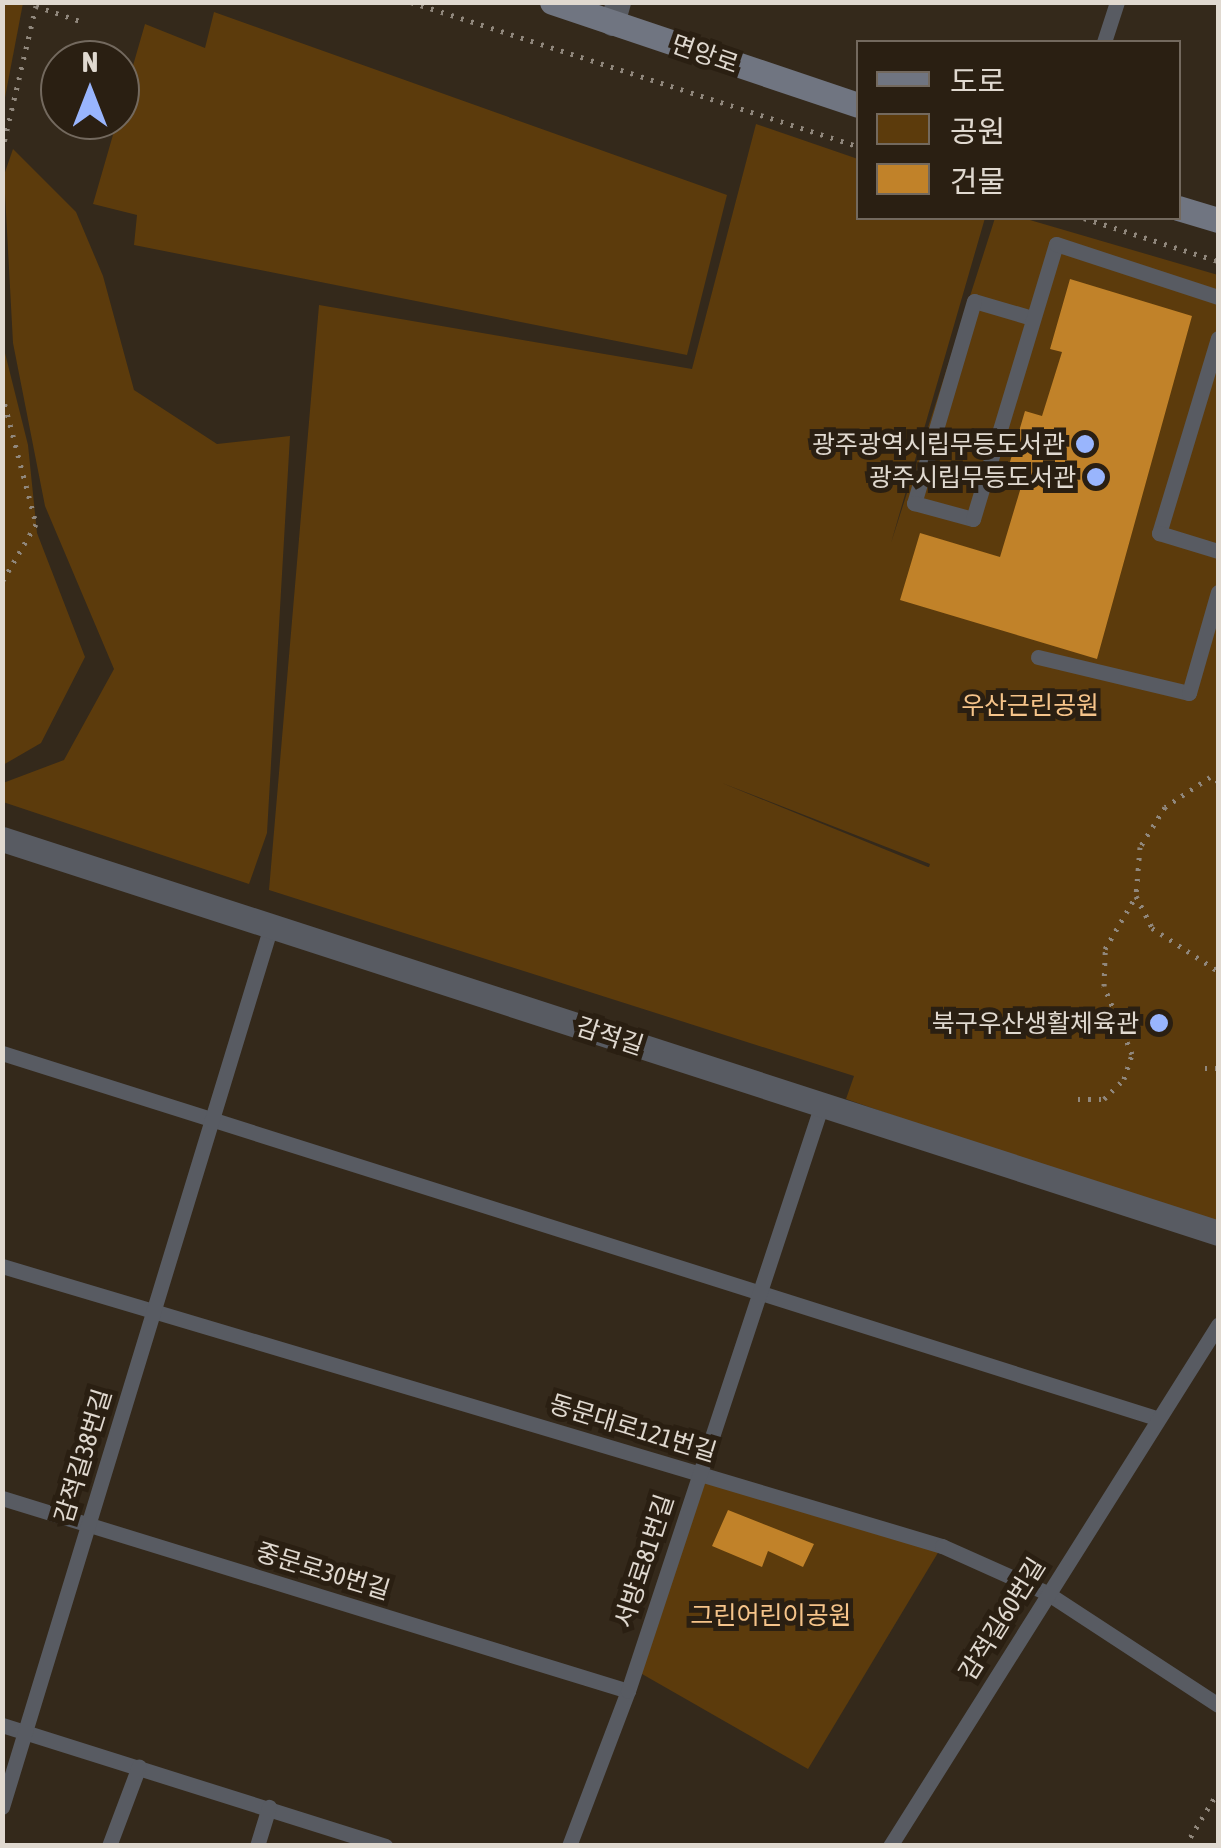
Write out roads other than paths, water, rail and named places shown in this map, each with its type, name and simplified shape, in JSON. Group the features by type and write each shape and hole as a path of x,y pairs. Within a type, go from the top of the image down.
{"main road":[{"name":"면앙로","path":"552,2 615,13 856,105"},
{"path":"1181,209 1218,220"}],"street":[{"name":"감적길","path":"2,838 1218,1233"}],"lane":[{"path":"1105,40 1117,2"},
{"path":"1032,318 974,301 914,503 973,519 1056,244 1218,297"},
{"path":"1218,338 1159,533 1218,551"},
{"path":"1038,657 1188,693 1218,592"},
{"name":"감적길38번길","path":"2,1807 271,926"},
{"path":"2,1053 1156,1418"},
{"name":"서방로81번길","path":"569,1846 628,1691 822,1104"},
{"name":"동문대로121번길","path":"2,1266 942,1546 1047,1593 1218,1705"},
{"name":"감적길60번길","path":"890,1846 1156,1418 1218,1326"},
{"name":"중문로30번길","path":"2,1498 628,1691"},
{"path":"2,1725 270,1806 385,1846"},
{"path":"109,1846 139,1766"},
{"path":"258,1846 270,1806"}],"place":[{"name":"광주광역시립무등도서관","path":"1085,444"},
{"name":"광주시립무등도서관","path":"1096,477"},
{"name":"북구우산생활체육관","path":"1159,1023"}],"park label":[{"name":"우산근린공원","path":"1030,705"},
{"name":"그린어린이공원","path":"771,1615"}]}
